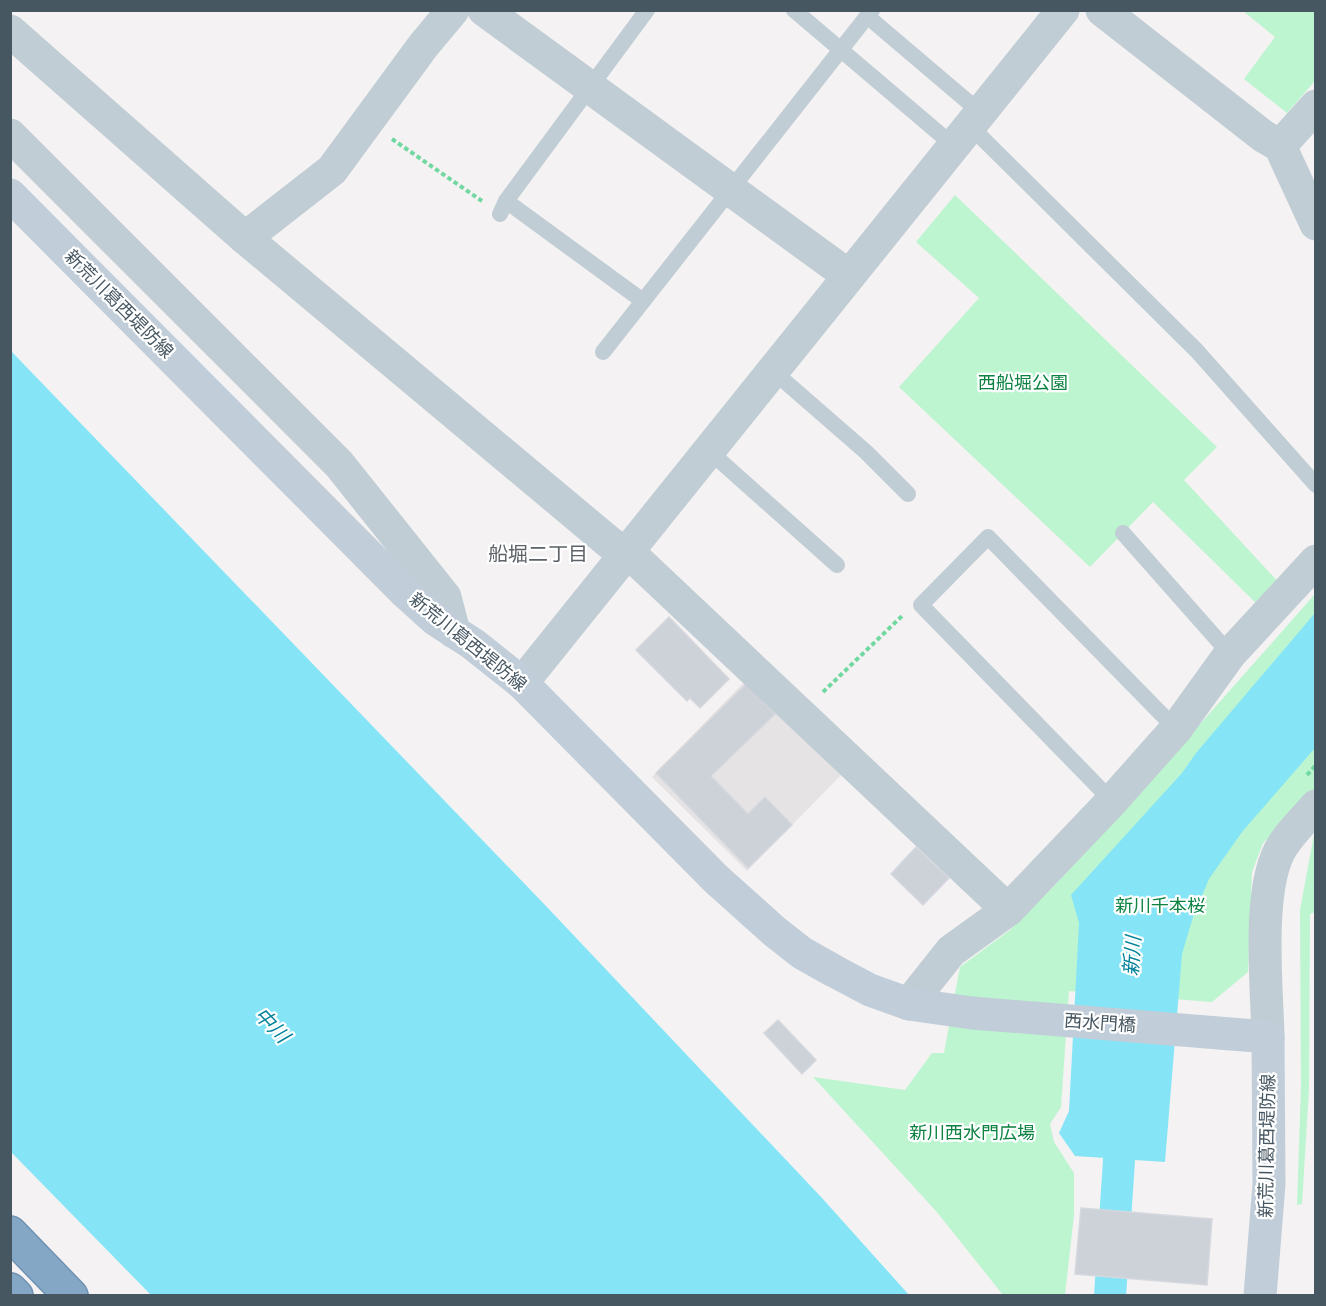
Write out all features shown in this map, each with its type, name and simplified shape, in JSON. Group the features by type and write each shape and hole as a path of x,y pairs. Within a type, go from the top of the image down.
{"highway":[{"path":"10,1233 71,1296"},
{"path":"10,1290 16,1296"}],"main road":[{"name":"新荒川葛西堤防線","path":"10,195 406,593 436,620 522,683 716,879 774,931 802,953 870,990 909,1004 972,1013"},
{"name":"西水門橋","path":"972,1013 1268,1037"},
{"name":"新荒川葛西堤防線","path":"1260,1296 1269,1184 1268,1037"}],"street":[{"path":"245,237 332,170 423,46 453,10"},
{"path":"484,10 849,276"},
{"path":"522,683 1063,10"},
{"path":"1102,10 1263,136 1280,146 1316,224"},
{"path":"10,31 245,237 592,528 641,564 1008,910"},
{"path":"1280,146 1316,106"},
{"path":"10,135 339,464 446,597 454,632"},
{"path":"909,1004 951,951 1008,910 1112,801 1176,729 1230,654 1316,561"},
{"path":"1268,1037 1265,920 1270,879 1282,846 1316,806"}],"lane":[{"path":"643,301 503,207 647,10"},
{"path":"794,10 840,50 968,128"},
{"path":"603,352 869,13 968,128 1197,351 1316,485"},
{"path":"773,371 866,452 908,494"},
{"path":"708,450 837,565"},
{"path":"1123,533 1230,654"},
{"path":"1112,801 921,605 988,537 1176,729"}],"path":[{"path":"367,122 503,207"},
{"path":"801,714 914,603 921,605"}],"shaded area":[{"path":"750,676 846,770 747,871 652,777"}],"green space":[{"path":"1243,11 1315,11 1315,81 1287,113 1244,79 1275,37"},
{"name":"西船堀公園","path":"955,195 1217,447 1184,480 1282,586 1261,608 1153,502 1090,567 899,387 979,298 916,242"},
{"name":"新川西水門広場","path":"1315,594 1315,796 1263,843 1252,872 1248,972 1212,1002 1069,991 1061,1107 1050,1124 1054,1142 1074,1173 1074,1215 1065,1295 1003,1295 936,1211 813,1077 905,1090 932,1053 944,1053 960,967 1010,930 1053,887"},
{"path":"1315,829 1315,912 1310,914 1309,1089 1302,1204 1297,1205 1301,1087 1300,910"}],"water":[{"name":"中川","path":"11,351 545,905 822,1198 909,1295 151,1295 11,1152"},
{"name":"新川千本桜","path":"1315,613 1315,748 1242,832 1209,879 1193,917 1182,954 1165,1162 1075,1156 1059,1133 1069,1111 1079,923 1071,895 1182,773 1196,753"}],"building":[{"path":"669,617 729,679 700,708 690,698 687,701 636,650"},
{"path":"746,684 775,714 711,776 748,814 765,797 792,825 748,868 656,773"},
{"path":"916,847 949,878 923,905 891,874"},
{"path":"778,1020 816,1060 802,1074 764,1033"},
{"path":"1081,1208 1212,1219 1207,1285 1075,1274"}],"waterway":[{"name":"新川","path":"1110,1296 1122,1115"}],"district":[{"name":"船堀二丁目","path":"538,554"}]}
